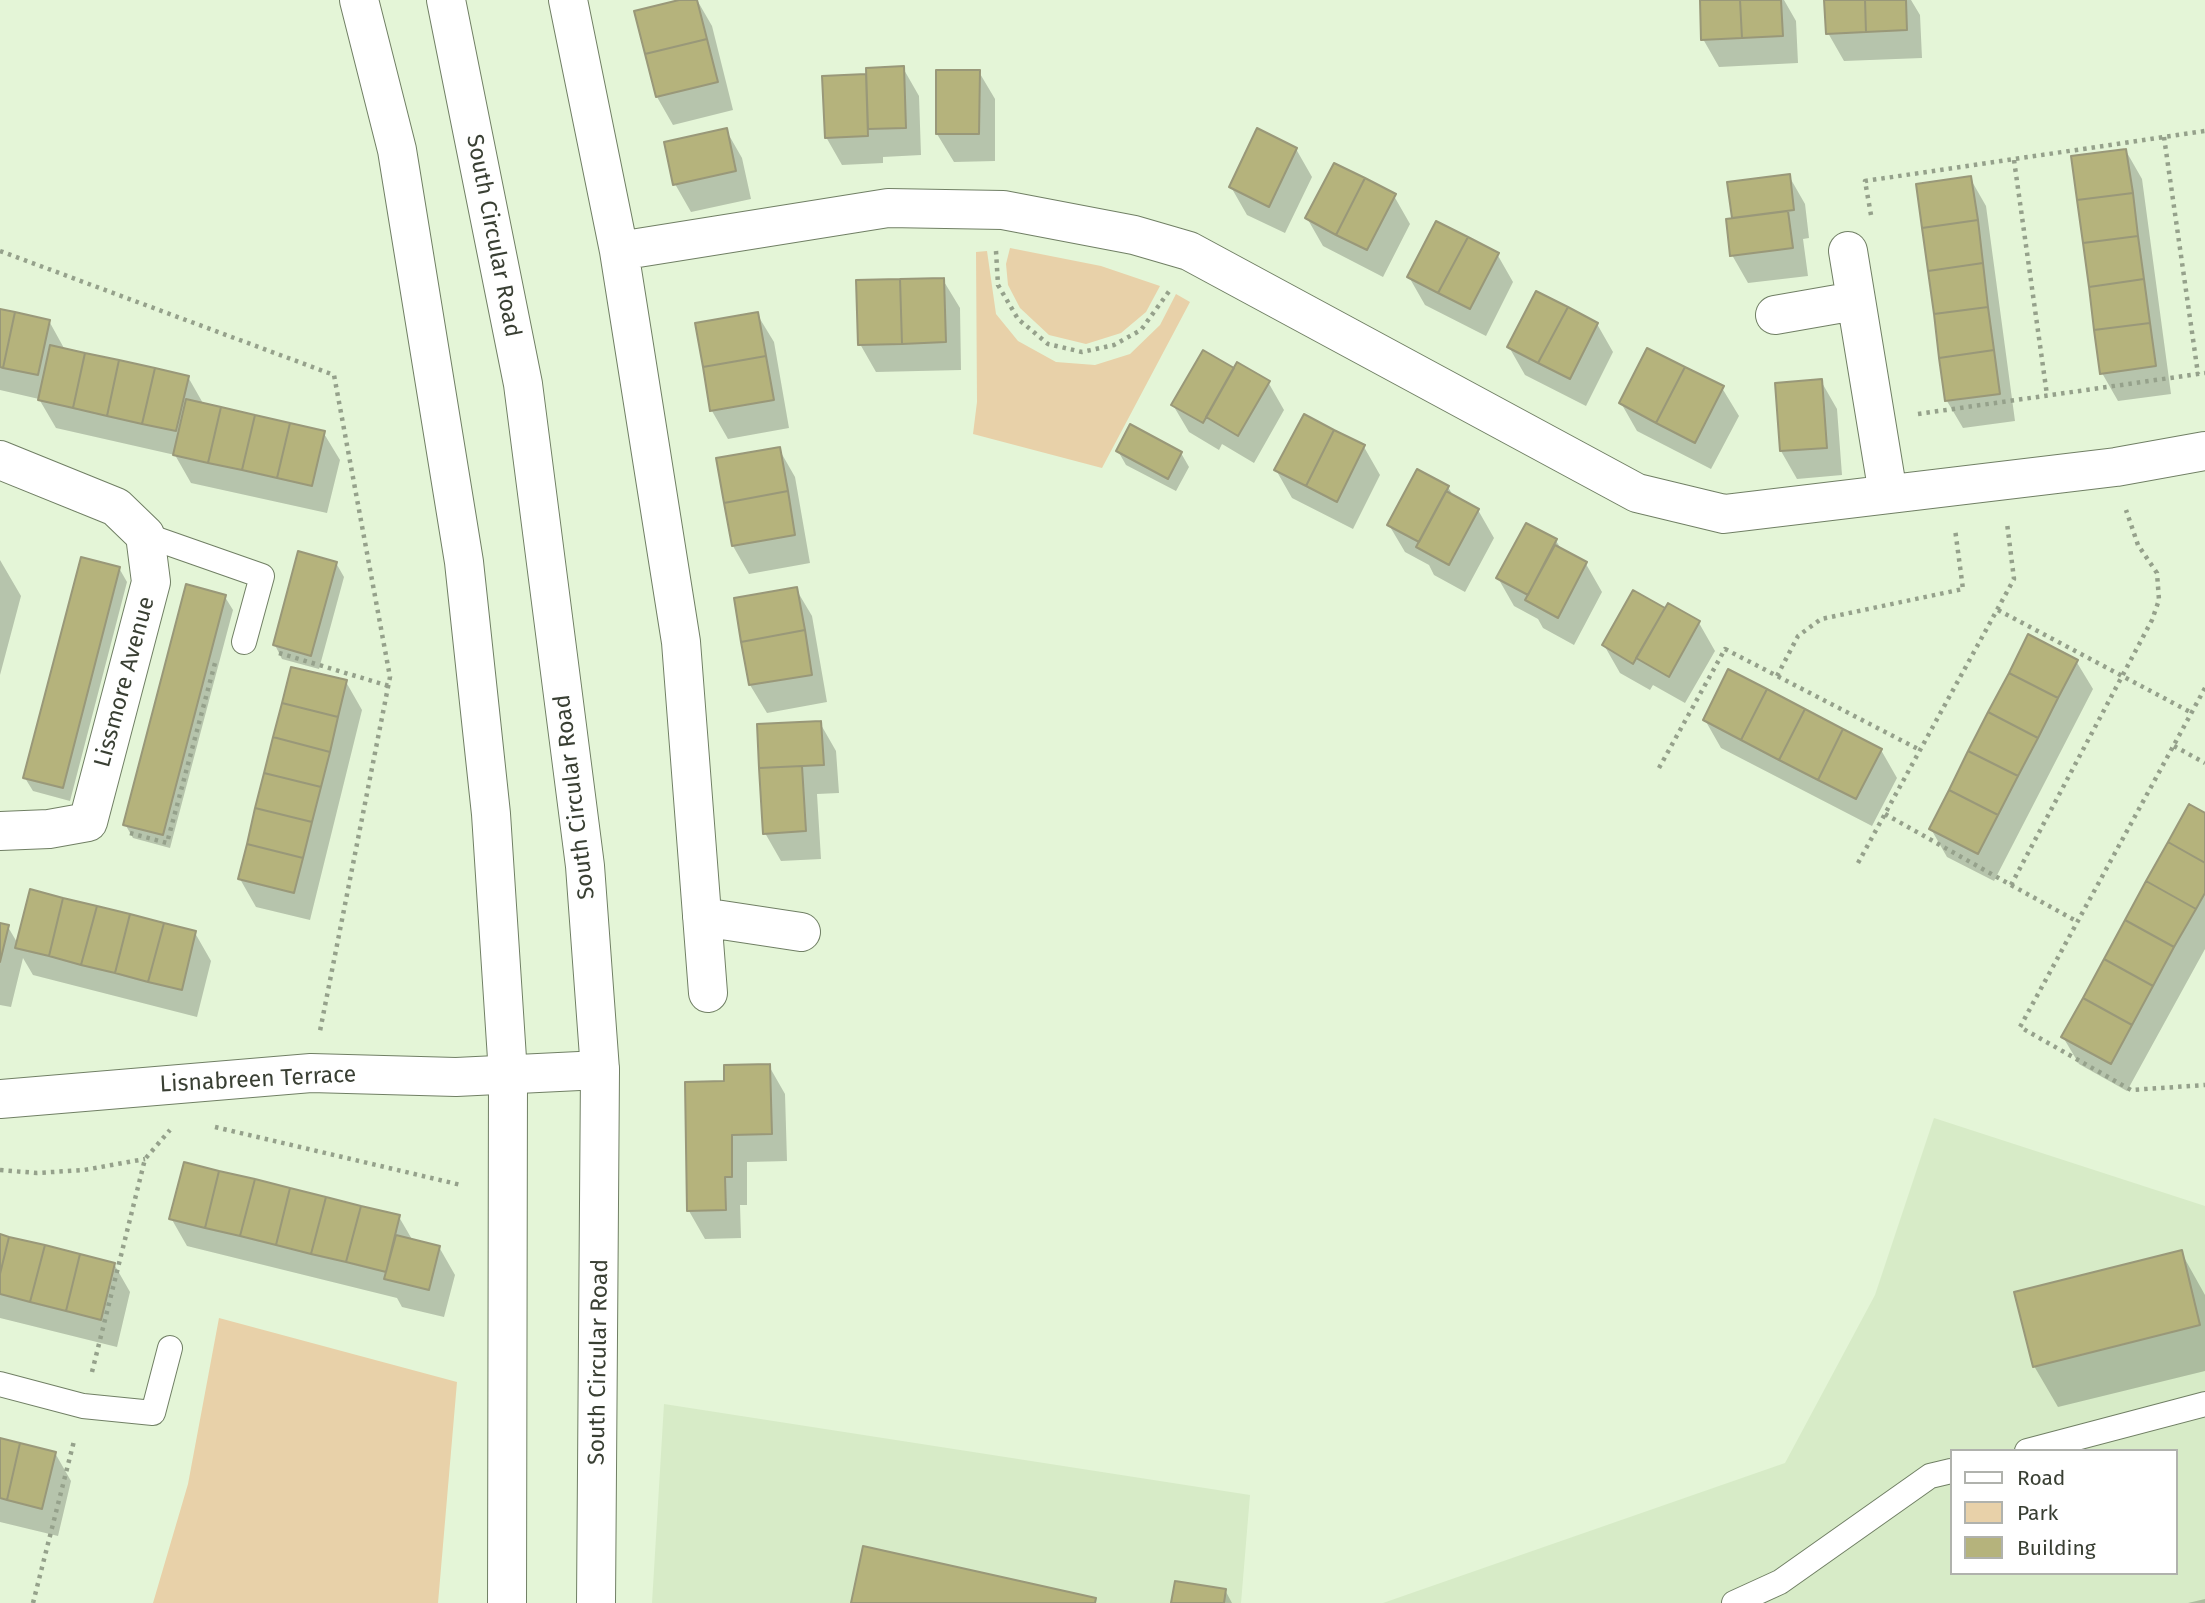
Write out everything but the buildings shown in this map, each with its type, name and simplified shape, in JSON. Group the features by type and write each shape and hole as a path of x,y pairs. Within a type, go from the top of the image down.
{"main road":[{"path":"359,0 397,150 464,562 491,814 508,1074 507,1603"},
{"name":"South Circular Road","path":"446,0 523,384 585,866 600,1070 596,1603"},
{"path":"568,0 619,251 681,642 708,993"},
{"path":"619,251 888,208 1003,210 1134,235 1189,251 1637,493 1724,514 2116,467 2205,451"},
{"path":"1848,251 1888,494"},
{"path":"1776,315 1855,301"},
{"path":"0,460 116,508 145,536"},
{"name":"Lissmore Avenue","path":"88,822 151,582 145,536"},
{"path":"0,831 49,829 88,822"},
{"path":"702,917 801,932"},
{"name":"Lisnabreen Terrace","path":"0,1099 189,1081 311,1073 456,1077 600,1070"}],"lane":[{"path":"145,536 262,576 244,642"},
{"path":"0,1384 83,1406 153,1413 170,1348"},
{"path":"2035,1449 2205,1404"},
{"path":"1734,1603 1780,1582 1930,1476 1950,1471"}],"path":[{"path":"1848,251 1872,221 1866,181 2205,131"},
{"path":"1876,420 2202,373 2164,137"},
{"path":"2014,160 2047,395"},
{"path":"1003,210 996,249 998,285 1018,319 1048,344 1082,352 1114,345 1141,330 1165,301 1189,251"},
{"path":"2011,885 2152,621 2159,600 2157,573 2138,545 2130,525 2116,467"},
{"path":"1858,863 2014,579 1999,480"},
{"path":"1777,676 1798,636 1821,619 1963,589 1949,486"},
{"path":"1998,610 2192,713"},
{"path":"88,822 167,843 218,652 244,642 389,685"},
{"path":"1659,768 1725,649 1920,750"},
{"path":"2205,688 2020,1027 2131,1090 2205,1085"},
{"path":"2174,746 2205,764"},
{"path":"1885,814 2078,922"},
{"path":"100,1343 145,1159 180,1119 189,1081"},
{"path":"206,1125 461,1185"},
{"path":"0,1170 37,1173 84,1170 145,1159"},
{"path":"33,1603 83,1406"}],"shaded area":[{"path":"1934,1118 2205,1206 2205,1603 1383,1603 1785,1463 1875,1295"},
{"path":"664,1404 1250,1495 1241,1603 652,1603"}],"green space":[{"path":"1010,248 1101,266 1160,286 1146,312 1121,333 1086,344 1049,335 1020,308 1008,285 1006,264"},
{"path":"987,251 996,314 1018,341 1056,362 1095,365 1130,354 1160,325 1176,294 1190,302 1102,468 973,434 977,402 976,252"},
{"path":"219,1318 457,1382 438,1603 153,1603 188,1484"}]}
